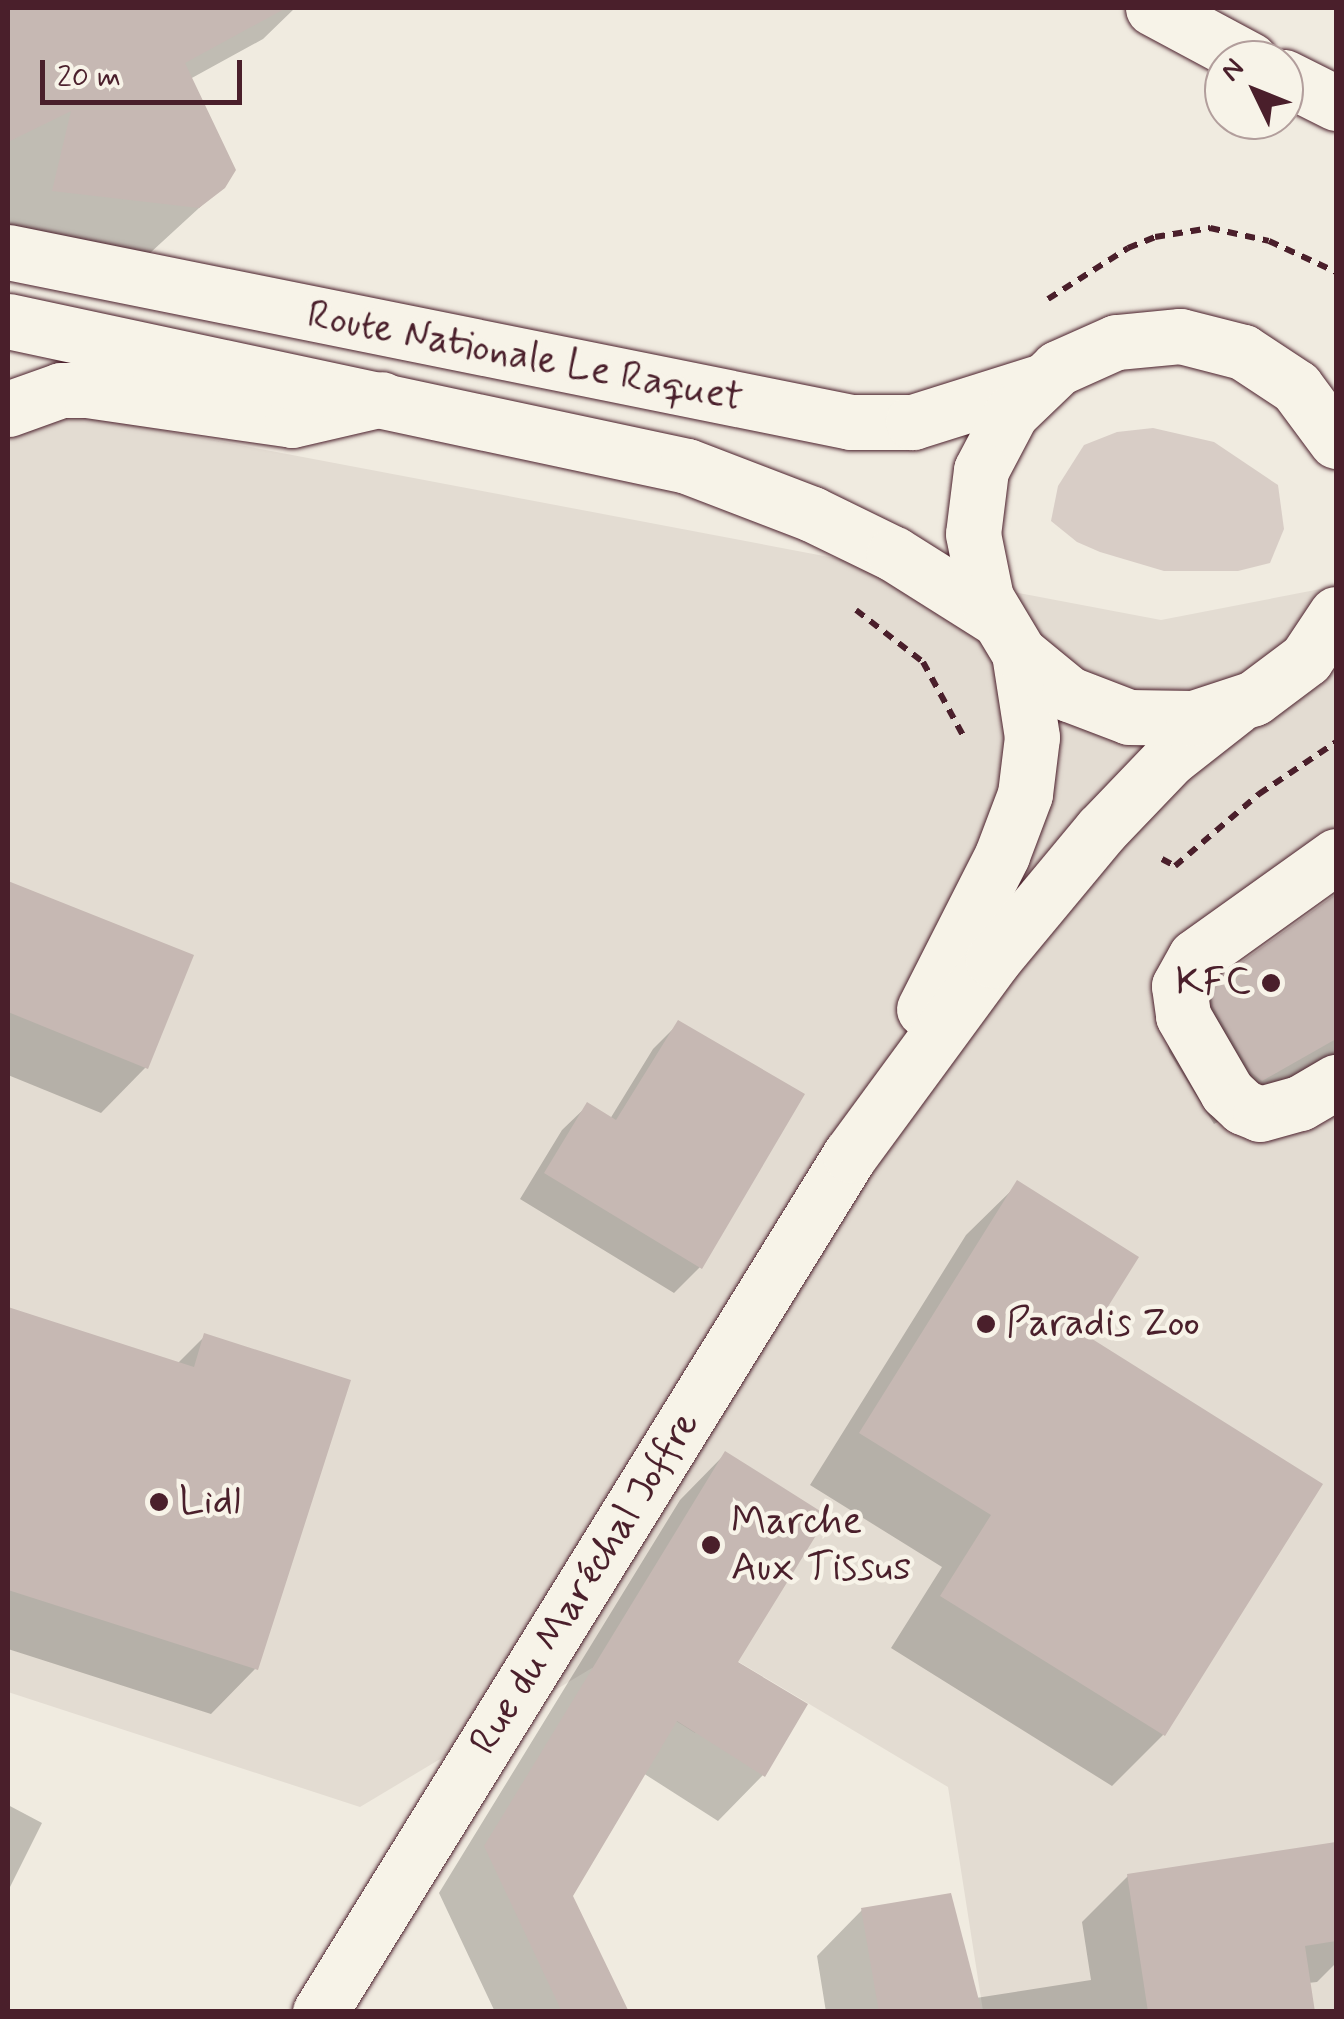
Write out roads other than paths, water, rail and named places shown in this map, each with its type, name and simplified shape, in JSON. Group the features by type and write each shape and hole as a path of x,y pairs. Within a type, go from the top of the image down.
{"main road":[{"path":"1152,8 1212,40"},
{"path":"1304,87 1336,104"},
{"name":"Route Nationale Le Raquet","path":"8,252 851,422 913,422 1040,382"},
{"name":"Route Nationale Le Raquet","path":"8,321 646,455 729,479 894,554 1007,635 1069,694 1128,716 1193,718 1235,707"},
{"path":"8,409 33,397 87,390 292,420 382,399 398,332"},
{"path":"1040,382 1076,358 1116,342 1159,336 1191,338 1222,344 1262,361 1296,388 1332,431"},
{"name":"Rue du Maréchal Joffre","path":"850,1155 1002,855 1025,794 1032,737 1007,635 976,556 976,492 999,432 1040,382"},
{"path":"1235,707 1273,687 1331,631"},
{"name":"Rue du Maréchal Joffre","path":"320,2012 850,1155 993,960 1110,820 1170,758 1235,707"},
{"path":"1336,856 1195,957 1179,986 1183,1016 1227,1092 1243,1107 1260,1114 1300,1103 1336,1082"}],"place":[{"name":"KFC","path":"1271,983"},
{"name":"Paradis Zoo","path":"986,1324"},
{"name":"Lidl","path":"159,1502"},
{"name":"Marche Aux Tissus","path":"711,1545"}]}
